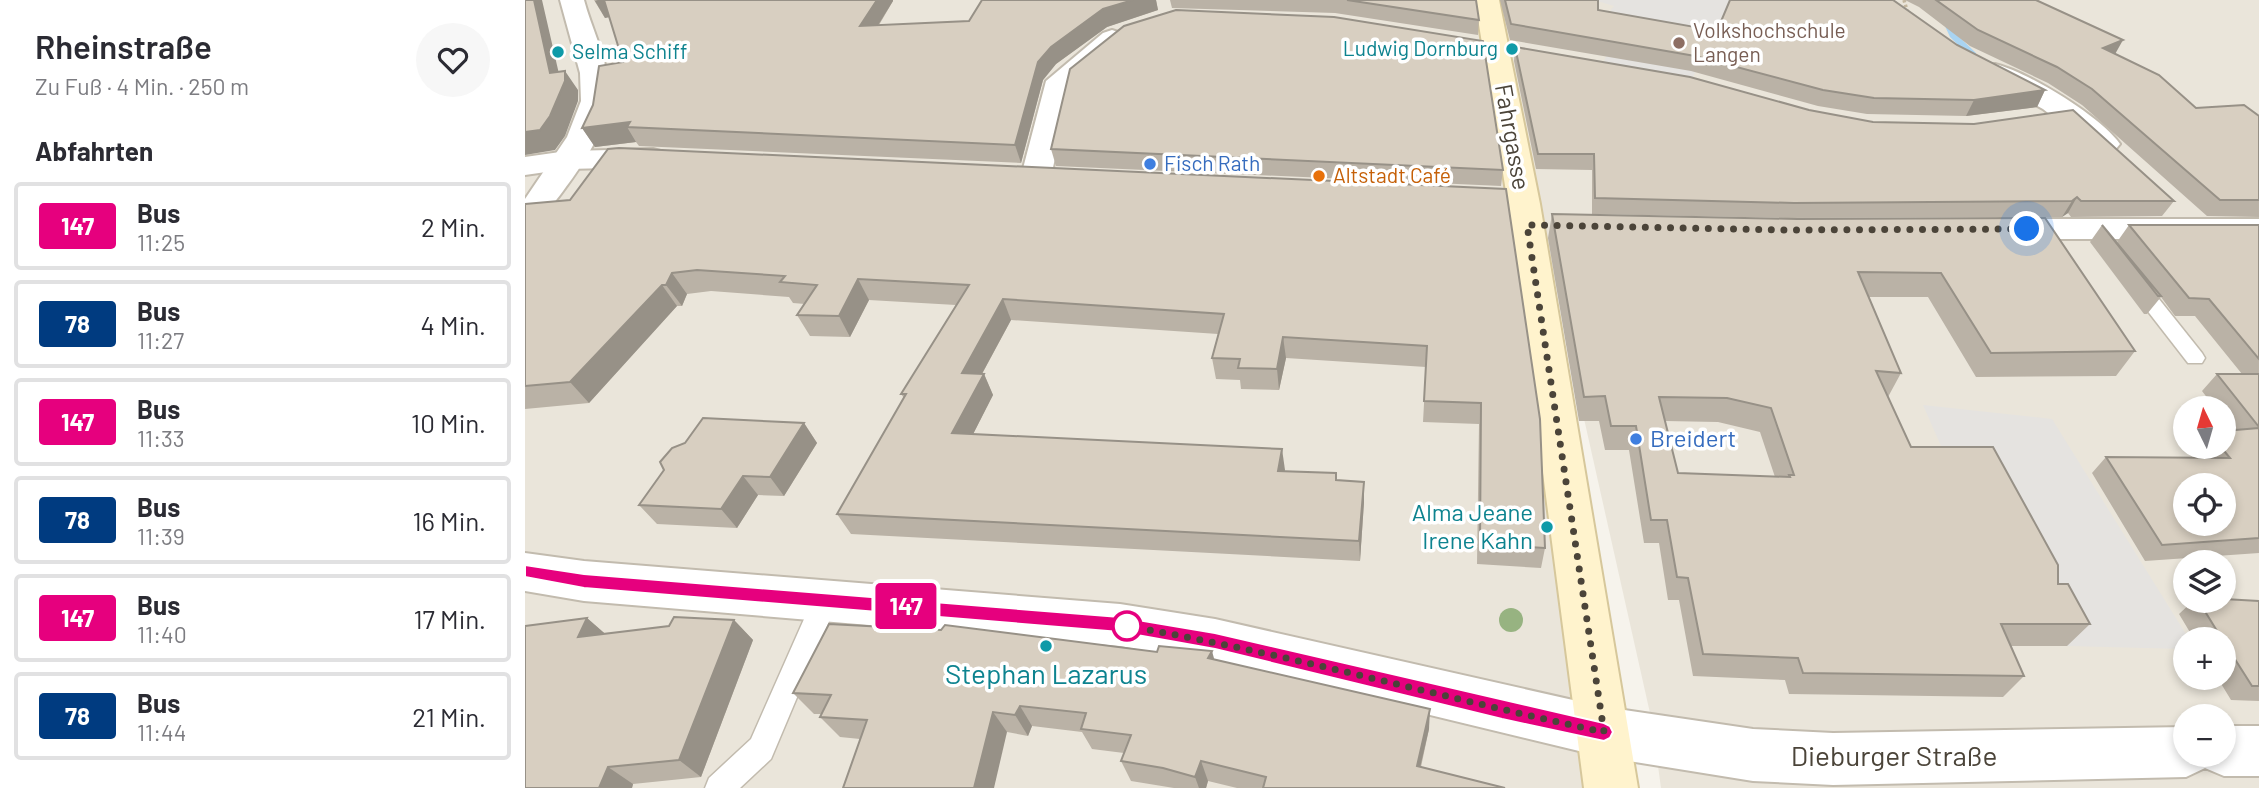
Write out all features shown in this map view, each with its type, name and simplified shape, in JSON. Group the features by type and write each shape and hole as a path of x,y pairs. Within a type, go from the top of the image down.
{"main road":[{"name":"Fahrgasse","path":"1487,0 1525,212 1611,788"}],"street":[{"path":"525,222 585,129 596,97 595,80 572,0"},
{"path":"1036,176 1059,81 1117,34 1133,27"},
{"path":"1971,59 2037,91 2071,113 2120,158"},
{"path":"2034,119 2071,113"},
{"path":"525,166 567,160 633,157 675,159"},
{"path":"2169,203 2199,230"},
{"path":"1974,229 2102,239 2199,230 2259,229"},
{"name":"Dieburger Straße","path":"525,572 584,581 1079,621 1147,629 1215,641 1604,732 1753,755 1833,759 2173,752"},
{"path":"2236,751 2259,751"}],"lane":[{"path":"2126,271 2195,358"},
{"path":"719,788 761,750 825,600"}],"path":[{"path":"1903,0 1908,14"}],"shaded area":[{"path":"525,0 1477,0 1580,702 1589,788 525,788"},
{"path":"1497,0 2259,0 2259,788 1661,788 1652,722 1576,383"},
{"path":"1594,0 1736,0 1721,40 1605,18 1614,6"},
{"path":"1609,51 1697,68 1691,82 1602,65"},
{"path":"1923,405 2052,419 2182,627 2173,627 2173,649 2067,646 1952,471"}],"building":[{"path":"525,0 534,0 550,73 565,71 565,81 550,116 540,130 525,132"},
{"path":"604,0 877,0 860,26 969,21 982,0 1133,0 1103,9 1051,47 1038,62 1015,145 627,127 630,122 582,128 593,105 599,66 623,62"},
{"path":"1347,0 1476,0 1479,20"},
{"path":"1505,0 1598,0 1598,10 1717,31 1730,0 1893,0 1957,45 2045,90 1974,100 1874,98 1823,90 1695,56 1511,24"},
{"path":"1936,0 2036,0 2123,40 2103,48 2159,75 2196,108 2244,105 2259,116 2259,200 2220,200 2092,89 2057,67 1978,30"},
{"path":"1176,10 1334,17 1483,41 1503,170 1051,149 1070,69 1124,26"},
{"path":"1515,47 1690,77 1809,110 1873,122 1974,124 2073,110 2174,201 2081,201 2077,197 2072,201 1794,203 1595,198 1594,154 1538,154"},
{"path":"608,149 1506,189 1540,419 1545,548 1480,544 1481,403 1424,401 1427,346 1283,337 1277,369 1238,368 1240,359 1212,358 1224,314 1003,299 962,373 984,374 952,433 1282,449 1278,471 1336,473 1336,480 1364,482 1359,541 837,514 906,394 901,394 969,285 858,279 839,316 797,315 817,285 780,282 785,276 697,270 672,273 666,285 662,285 570,382 525,386 525,204 570,200"},
{"path":"1552,214 1797,219 2045,218 2135,351 1991,353 1941,273 1858,272 1901,373 1876,371 1911,447 1993,447 2058,565 2058,584 2068,584 2090,624 2001,624 2024,676 1803,673 1798,658 1703,654 1688,578 1677,577 1667,520 1651,520 1636,426 1611,426 1605,396 1584,397","holes":["1659,397 1727,398 1771,408 1794,475 1678,473"]},
{"path":"2102,225 2161,296 2158,296"},
{"path":"2129,225 2259,225 2259,359 2209,299 2189,298"},
{"path":"2217,374 2259,374 2259,427 2237,396"},
{"path":"703,418 804,423 770,477 743,476 721,509 639,505 664,470 660,462 672,448 685,443"},
{"path":"2259,428 2259,538 2162,545 2106,457 2236,459 2237,430"},
{"path":"2236,600 2259,601 2259,686 2252,686 2236,661 2236,627 2215,627 2206,613 2236,613"},
{"path":"674,617 734,620 679,760 608,767 599,788 525,788 525,626 587,618 578,637 669,626"},
{"path":"829,624 941,630 945,625 1157,652 1159,646 1212,651 1208,658 1430,709 1417,766 1505,788 1263,788 1266,777 1201,761 1195,777 1121,761 1131,735 1081,729 1086,713 1020,706 1015,715 993,712 974,788 843,788 867,720 820,717 831,695 793,693"}],"waterway":[{"path":"1921,0 1948,25 1953,35 1973,55"}],"bus line":[{"name":"147","path":"525,572 584,581 1120,625 1215,641 1604,732"}],"place":[{"name":"Volkshochschule Langen","path":"1679,43"},
{"name":"Ludwig Dornburg","path":"1512,49"},
{"name":"Selma Schiff","path":"558,52"},
{"name":"Fisch Rath","path":"1150,164"},
{"name":"Altstadt Café","path":"1319,176"},
{"name":"Breidert","path":"1636,439"},
{"name":"Alma Jeane Irene Kahn","path":"1547,527"},
{"name":"Stephan Lazarus","path":"1046,646"}],"route":[{"path":"1127,626 1120,625 1215,641 1604,732 1527,225 1787,230 2027,229"}]}
